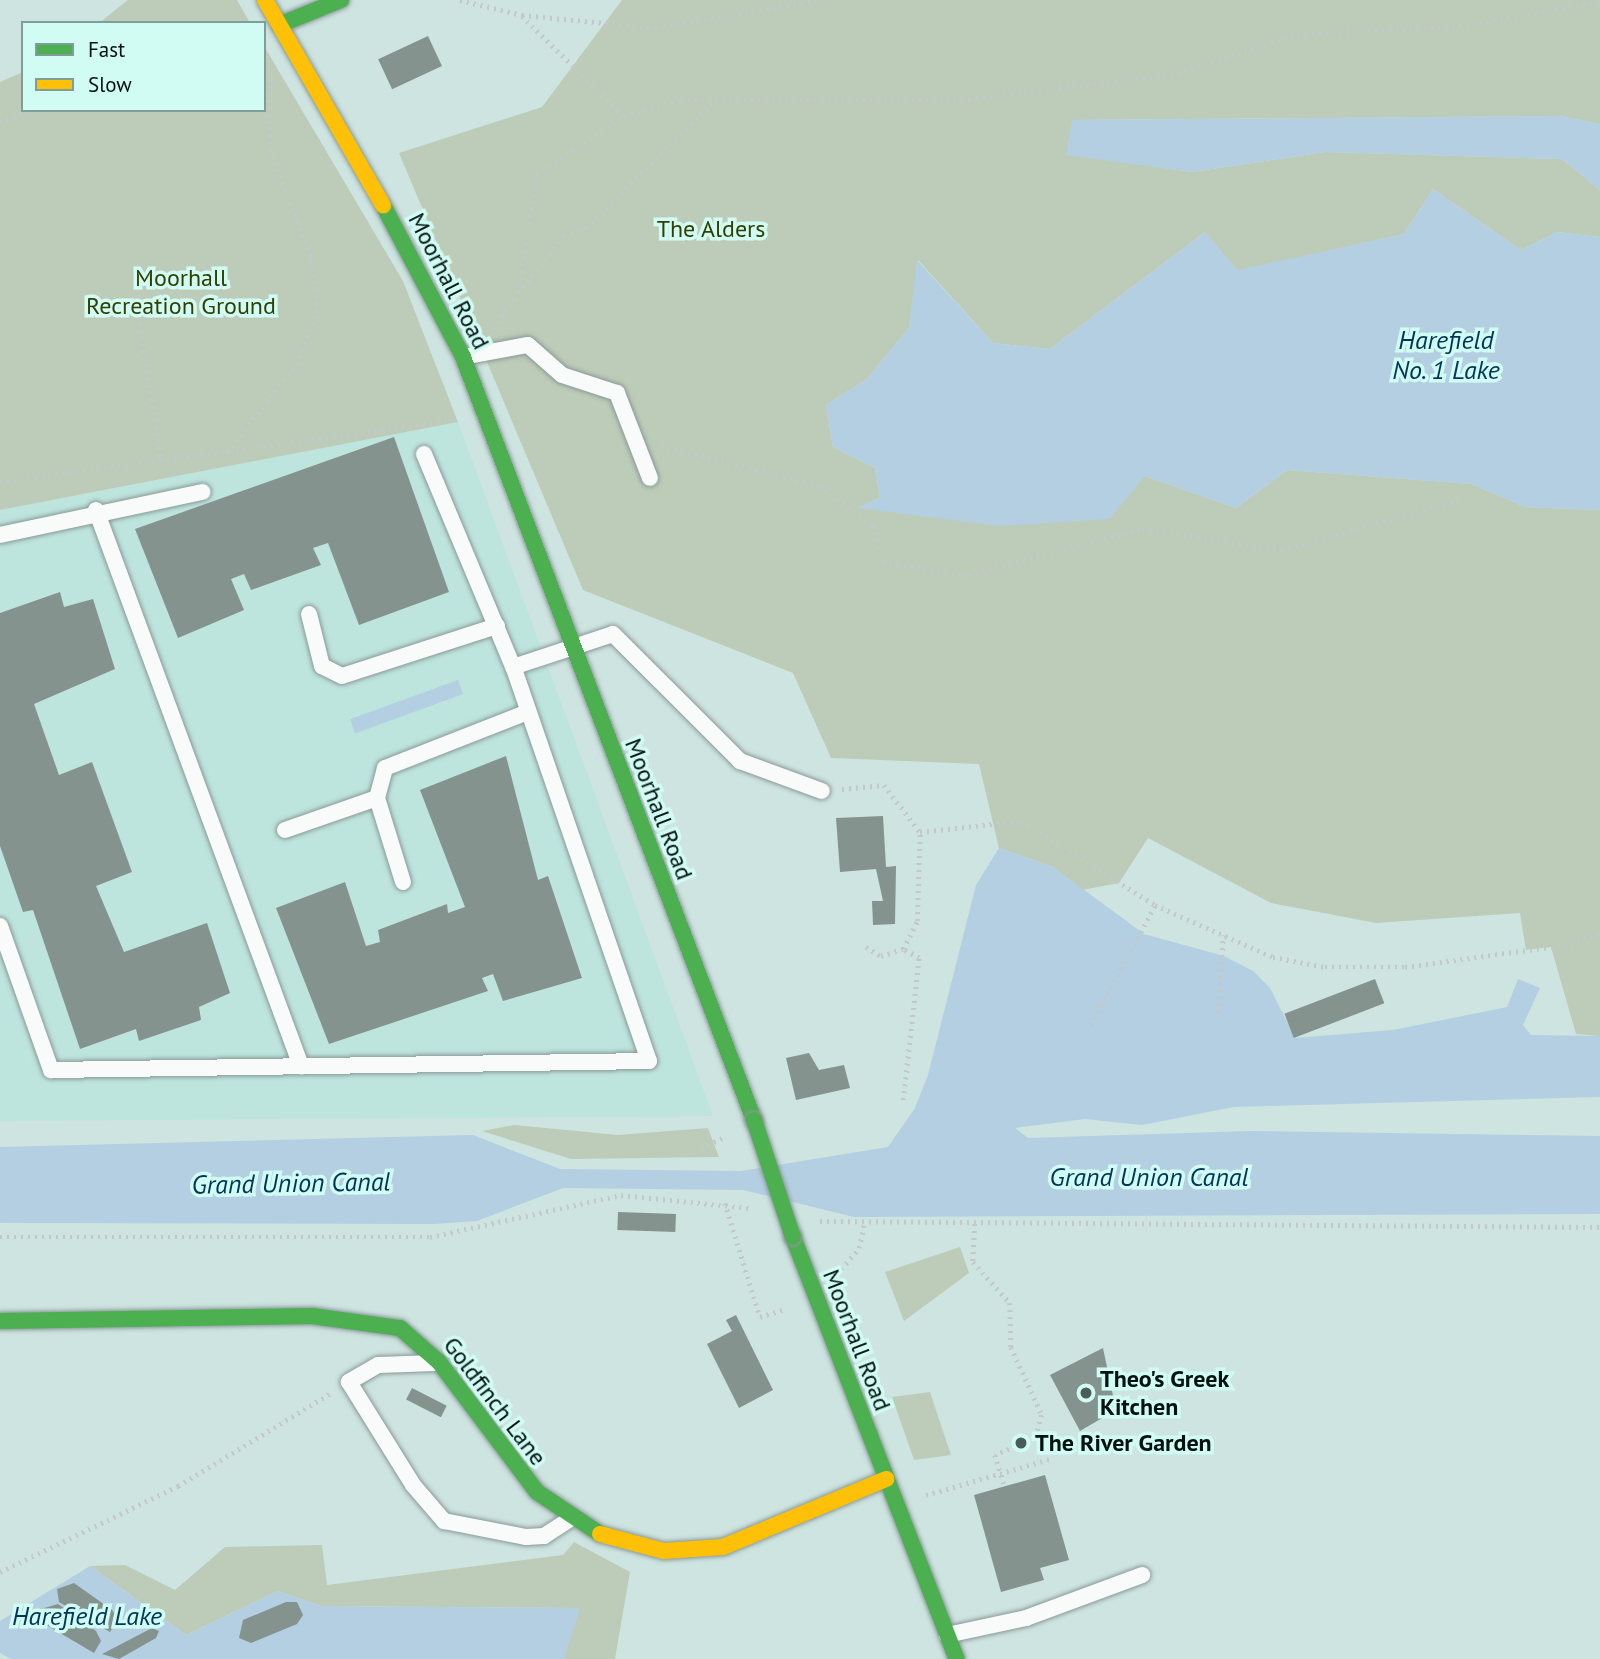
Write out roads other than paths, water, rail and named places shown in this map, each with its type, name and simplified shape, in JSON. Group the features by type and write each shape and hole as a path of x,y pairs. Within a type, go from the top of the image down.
{"street":[{"name":"Moorhall Road","path":"265,0 433,290 463,357 754,1120 793,1237 957,1659"},
{"path":"279,25 341,0"},
{"name":"Goldfinch Lane","path":"0,1321 354,1318 400,1328 439,1362 513,1466 570,1518 636,1546 686,1553 734,1543 886,1479"}],"lane":[{"path":"463,357 479,350 528,345 562,375 617,393 650,478"},
{"path":"0,926 51,1070 649,1061 513,667 424,454"},
{"path":"0,535 96,510 202,492"},
{"path":"96,510 301,1066"},
{"path":"309,614 321,666 342,676 497,626"},
{"path":"513,667 574,644 613,634 740,761 822,791"},
{"path":"403,882 377,798 385,768 528,712"},
{"path":"285,830 377,798"},
{"path":"439,1362 378,1365 349,1382 412,1485 444,1521 526,1537 544,1536 570,1518"},
{"path":"947,1635 1026,1618 1142,1575"}],"water":[{"path":"1560,116 1600,124 1600,190 1562,159 1325,152 1192,172 1066,155 1072,120"},
{"name":"Harefield No. 1 Lake","path":"1433,189 1521,250 1557,232 1600,237 1600,510 1525,507 1472,484 1287,470 1236,508 1145,476 1110,519 1000,526 857,508 880,497 875,468 833,447 826,405 867,379 909,328 917,260 993,343 1050,349 1205,232 1238,270 1404,234"},
{"path":"458,680 463,694 355,733 350,719"},
{"name":"Grand Union Canal","path":"999,848 1053,867 1144,934 1224,956 1253,971 1270,988 1295,1038 1393,1030 1507,1007 1518,979 1540,988 1523,1025 1531,1035 1600,1036 1600,1097 1234,1107 1142,1125 1085,1119 1015,1128 1028,1138 1250,1131 1600,1136 1600,1214 854,1217 743,1190 563,1188 477,1221 435,1224 0,1223 0,1147 473,1135 560,1169 741,1171 888,1147 915,1108 928,1075 976,885"},
{"name":"Harefield Lake","path":"90,1566 186,1635 278,1591 321,1606 580,1608 564,1659 11,1659 0,1653 0,1621"}],"place":[{"name":"Theo's Greek Kitchen","path":"1086,1393"},
{"name":"The River Garden","path":"1021,1443"}],"park label":[{"name":"The Alders","path":"711,229"},
{"name":"Moorhall Recreation Ground","path":"181,292"}]}
